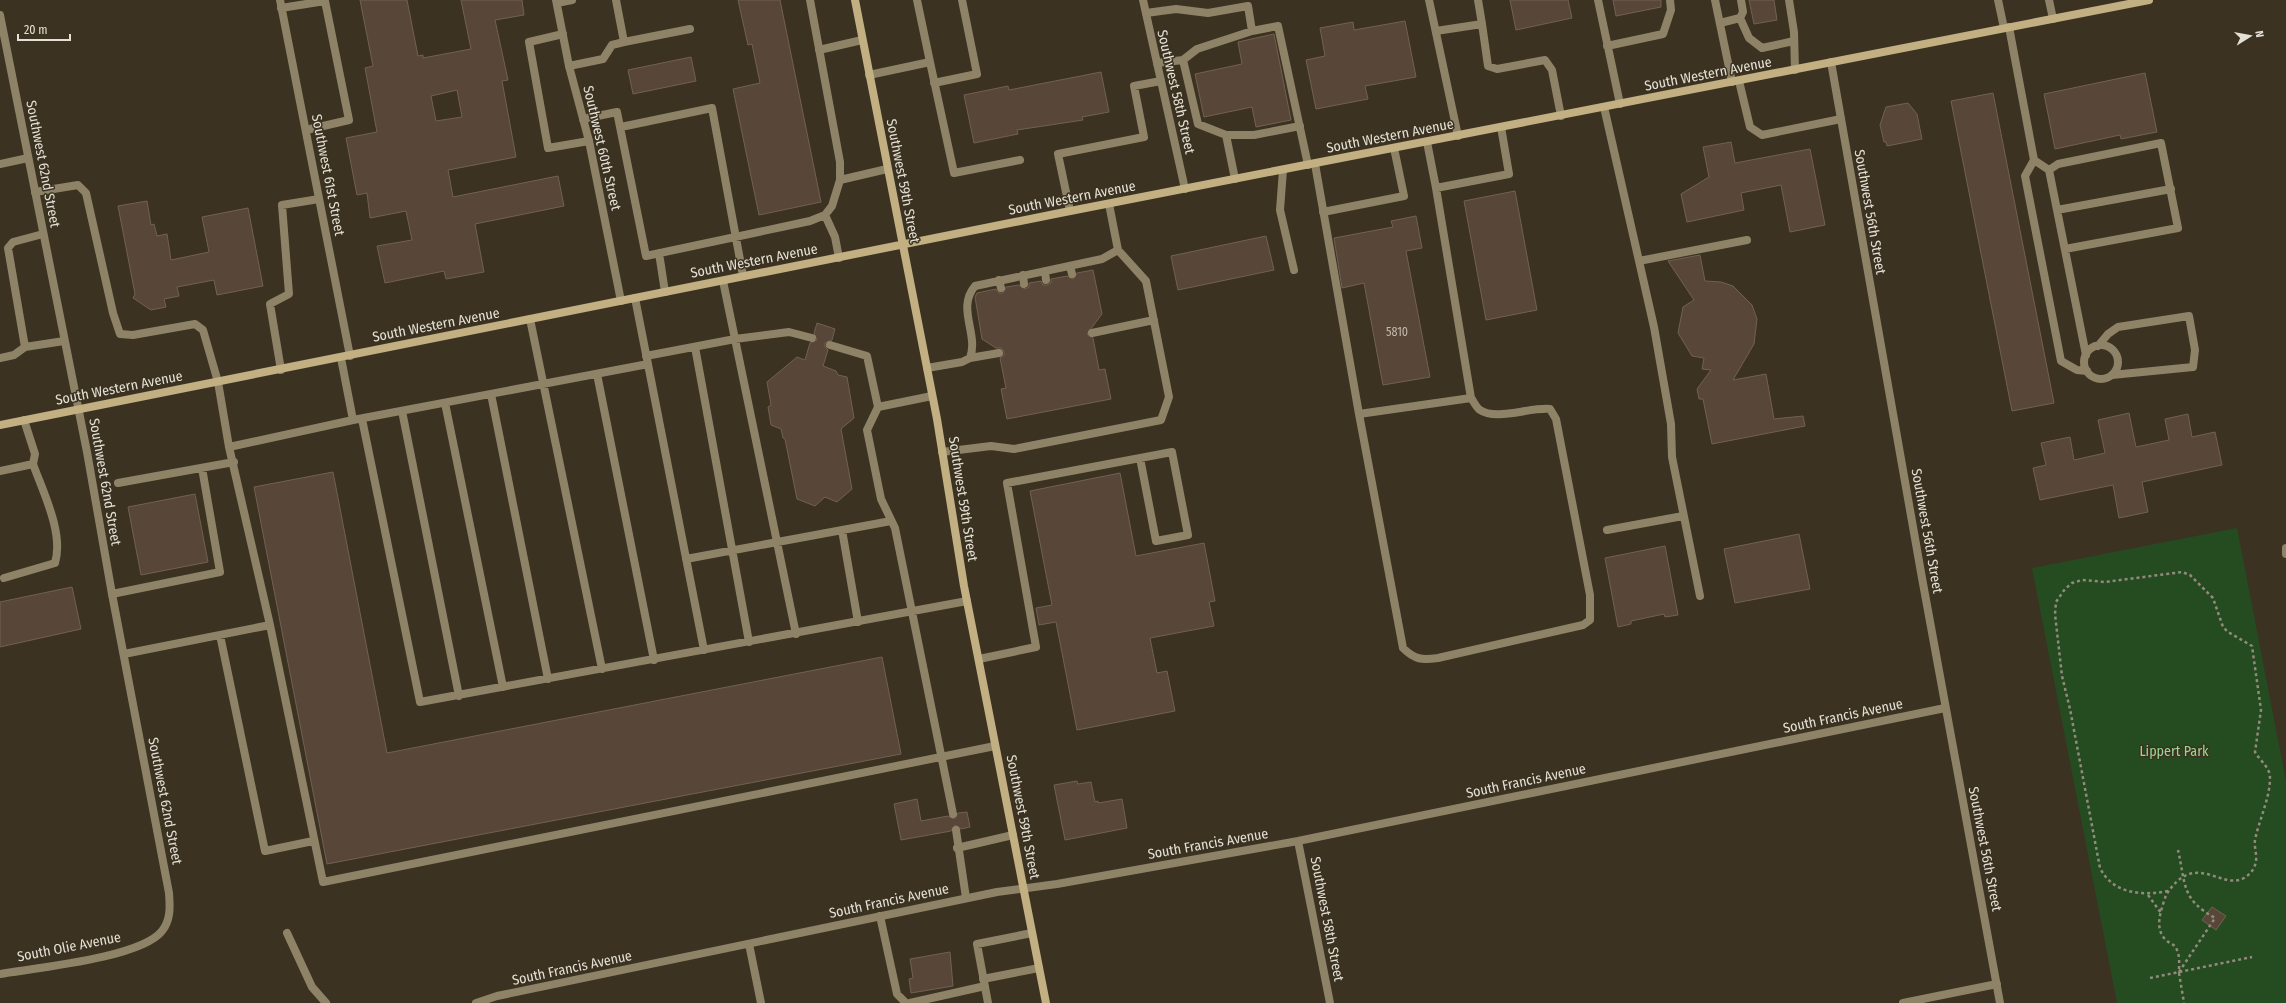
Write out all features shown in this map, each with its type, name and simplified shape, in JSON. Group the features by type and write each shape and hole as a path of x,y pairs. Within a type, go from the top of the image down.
{"main road":[{"name":"Southwest 59th Street","path":"855,0 927,368 967,602 1046,1003"},
{"name":"South Western Avenue","path":"0,425 1070,211 2149,0"}],"street":[{"path":"557,1 572,0"},
{"path":"616,0 624,42"},
{"path":"583,119 616,112 621,128 646,256 810,221 825,215 832,206 840,180 838,145 810,0"},
{"path":"917,0 954,173 1020,160"},
{"path":"934,84 977,74 962,0"},
{"name":"Southwest 58th Street","path":"1143,0 1185,189"},
{"path":"1429,0 1458,136"},
{"path":"1478,0 1488,66 1497,69 1545,60 1552,70 1561,116"},
{"path":"1598,0 1620,104"},
{"path":"1607,46 1663,34 1671,10 1670,0"},
{"path":"1715,0 1735,82 1750,127 1762,135 1841,119"},
{"path":"1720,23 1740,18 1743,12 1741,0"},
{"path":"1788,0 1794,41 1795,70"},
{"path":"1998,0 2007,28 2034,160 2025,176 2061,361 2077,370 2087,371"},
{"path":"2049,0 2053,19"},
{"path":"280,4 326,1 349,120 306,130"},
{"name":"Southwest 60th Street","path":"557,1 569,66 589,141 621,301"},
{"name":"Southwest 61st Street","path":"280,4 350,356"},
{"path":"1146,13 1176,9 1208,13 1248,6 1252,31"},
{"name":"Southwest 62nd Street","path":"0,15 78,410 169,893 170,913 162,931"},
{"path":"1740,18 1749,38 1762,48 1794,41"},
{"path":"1436,31 1482,24"},
{"path":"1157,64 1182,60 1197,49 1252,31 1278,26 1300,126 1323,212 1403,648 1411,656 1420,660 1438,658 1583,625 1590,620 1590,595 1556,419 1550,409 1539,408 1490,415 1479,409 1471,398 1427,142"},
{"path":"569,66 603,59 612,45 690,29"},
{"path":"563,34 529,42 548,148 589,141"},
{"path":"819,50 862,40"},
{"path":"1182,60 1198,124 1226,136 1254,135 1300,126"},
{"path":"869,75 930,62"},
{"name":"Southwest 56th Street","path":"1831,62 2000,1003"},
{"path":"1070,211 1058,154 1144,137 1134,86 1161,81"},
{"path":"1604,107 1639,261 1671,424 1672,457 1700,596"},
{"path":"621,128 712,108 743,276"},
{"path":"1436,188 1509,174 1501,127"},
{"path":"1226,136 1235,179"},
{"path":"2049,170 2058,164 2161,143 2171,189 2178,228 2065,249"},
{"path":"1323,212 1404,196 1394,148"},
{"path":"0,164 28,158"},
{"path":"2034,160 2049,170 2086,355"},
{"path":"840,180 887,169"},
{"path":"1282,170 1280,210 1294,270"},
{"path":"35,192 78,185 86,192 113,313 120,334 133,335 196,324 203,330 218,382 229,447 234,462 270,625 313,842 323,882 995,746"},
{"path":"2057,210 2171,189"},
{"path":"281,370 270,304 289,294 282,205 319,199"},
{"path":"942,452 991,446 1014,449 1161,420 1169,397 1146,281 1118,250 1108,204"},
{"path":"825,215 835,237 839,258"},
{"path":"25,347 8,248 13,242 43,234"},
{"path":"1639,261 1747,240"},
{"path":"970,358 973,349 967,302 969,293 975,286 1000,284 1071,270 1102,260 1118,250"},
{"path":"659,253 665,292"},
{"path":"723,281 779,542 796,634"},
{"path":"635,298 704,650"},
{"path":"2189,316 2195,350 2193,367 2112,375 2101,379 2090,376 2084,361 2086,355 2118,327 2189,316"},
{"path":"530,319 602,669"},
{"path":"1092,333 1154,320"},
{"path":"229,447 353,420 597,374 695,347 735,339 788,332 812,338"},
{"path":"0,358 14,355 25,347 64,341"},
{"path":"830,345 867,356 878,407 868,430 882,499 895,528 953,814"},
{"path":"2098,346 2109,348 2117,356 2118,366 2112,375"},
{"path":"695,347 750,642"},
{"path":"927,368 962,362 970,358 999,353"},
{"path":"341,358 353,420"},
{"path":"597,374 654,660"},
{"path":"490,394 548,679"},
{"path":"878,407 932,396"},
{"path":"1359,414 1471,398"},
{"path":"445,403 503,687"},
{"path":"402,411 459,696"},
{"path":"362,419 420,702 967,602"},
{"path":"4,578 55,563 58,553 58,536 33,464 35,454 24,420"},
{"path":"978,659 1036,647 1007,483 1140,458 1172,452 1188,535 1156,541 1140,458"},
{"path":"118,483 234,462"},
{"path":"0,471 33,464"},
{"path":"112,594 220,572 202,468"},
{"path":"1607,530 1684,516"},
{"path":"686,559 891,521"},
{"path":"842,530 858,622"},
{"path":"2286,548 2286,554"},
{"path":"124,654 270,625"},
{"path":"220,635 265,851 313,842"},
{"name":"South Francis Avenue","path":"476,1003 497,996 966,898 1298,840 1946,708"},
{"path":"956,830 957,848 966,898"},
{"path":"957,848 1013,835"},
{"name":"Southwest 58th Street","path":"1298,840 1330,1003"},
{"path":"880,916 897,994 906,1003"},
{"name":"South Olie Avenue","path":"0,974 111,955 148,942 162,931"},
{"path":"988,1003 976,944 1032,932"},
{"path":"287,933 312,987 326,1003"},
{"path":"749,944 761,1003"},
{"path":"910,1003 1039,968"},
{"path":"1903,1003 1997,984"}],"path":[{"path":"2168,891 2147,894 2124,890 2111,884 2105,878 2100,868 2070,709 2062,676 2055,614 2056,602 2061,592 2072,583 2082,580 2105,582 2182,572 2190,575 2213,598 2223,627 2228,632 2252,646 2261,710 2255,752 2266,766 2270,777 2254,842 2256,860 2253,871 2244,878 2232,881 2209,873 2197,873 2184,876 2168,891 2161,914 2160,929 2166,940 2174,944 2178,950 2179,972 2184,1003"},
{"path":"2178,850 2188,896 2199,909 2215,918 2179,972"},
{"path":"2147,894 2161,914"},
{"path":"2150,978 2252,957"}],"green space":[{"name":"Lippert Park","path":"2237,528 2286,781 2286,1003 2117,1003 2032,568"}],"building":[{"path":"360,0 407,0 418,56 423,55 423,58 471,49 461,0 522,0 524,15 495,20 508,80 502,81 516,157 448,170 453,197 558,176 564,206 475,224 484,272 446,279 444,271 385,283 377,246 412,240 406,211 370,218 367,193 357,195 346,138 377,132 365,68 373,66","holes":["457,90 462,117 436,121 431,96"]},
{"path":"738,0 780,0 821,202 759,215 733,89 760,83 752,44 748,45"},
{"path":"1510,0 1568,0 1572,18 1516,30"},
{"path":"1613,0 1661,0 1661,7 1616,16"},
{"path":"1749,0 1774,0 1777,20 1754,24"},
{"path":"1405,21 1416,77 1365,86 1368,99 1316,109 1306,60 1325,56 1320,28 1353,22 1354,30"},
{"path":"1274,34 1291,120 1256,127 1252,107 1204,117 1195,74 1242,64 1238,42"},
{"path":"691,57 696,81 633,94 628,70"},
{"path":"1101,72 1109,112 1082,117 1083,120 1017,130 1018,134 974,143 964,95 1008,86 1009,90"},
{"path":"2145,73 2157,132 2121,139 2120,135 2055,149 2044,94"},
{"path":"1993,93 2054,403 2012,411 1951,101"},
{"path":"1908,103 1917,114 1922,139 1887,146 1886,142 1884,142 1880,125 1886,107"},
{"path":"1731,142 1735,163 1810,149 1825,225 1790,232 1781,185 1741,193 1744,210 1687,222 1681,194 1709,177 1703,147"},
{"path":"1515,191 1537,310 1486,320 1464,201"},
{"path":"147,201 151,225 154,224 157,236 167,234 171,260 209,252 202,217 248,208 263,286 217,295 214,280 177,287 179,296 164,299 166,307 151,310 133,298 135,294 118,206"},
{"path":"1416,216 1422,248 1406,251 1430,377 1383,385 1364,283 1342,288 1334,238 1393,227 1391,221"},
{"path":"1266,236 1274,270 1178,290 1171,256"},
{"path":"1700,255 1705,281 1721,282 1733,286 1752,305 1757,319 1754,344 1733,380 1766,374 1774,419 1803,416 1805,426 1712,444 1703,399 1699,399 1697,389 1711,370 1702,369 1704,358 1692,356 1678,333 1683,307 1694,300 1668,261"},
{"path":"1093,270 1102,314 1087,334 1093,338 1099,370 1105,369 1111,399 1007,419 1001,389 1006,388 1000,358 1004,355 1004,352 1001,348 996,348 982,339 975,297 977,293 996,289 999,293 1003,293 1006,287 1019,285 1025,289 1029,287 1029,283 1041,281 1043,285 1047,285 1051,283 1051,279 1067,276 1073,279 1077,273"},
{"path":"817,323 835,329 832,340 825,343 825,347 828,350 823,366 836,371 838,375 847,377 854,418 841,429 852,489 837,502 825,497 815,506 797,499 785,439 783,438 781,429 771,425 768,407 771,405 767,382 797,357 805,360 810,343 817,340 814,333"},
{"path":"2129,413 2136,447 2169,440 2165,419 2188,414 2192,437 2215,432 2222,465 2142,482 2148,512 2119,518 2113,485 2040,500 2033,468 2046,465 2041,443 2070,437 2074,460 2105,453 2098,420"},
{"path":"333,472 387,753 882,657 901,754 327,864 254,487"},
{"path":"1120,473 1136,556 1204,543 1215,601 1209,602 1214,626 1150,638 1157,673 1167,671 1175,711 1077,730 1056,622 1039,625 1036,608 1052,605 1030,491"},
{"path":"195,494 208,562 141,575 128,507"},
{"path":"1799,534 1810,589 1735,603 1724,549"},
{"path":"1665,546 1678,615 1665,617 1664,614 1631,621 1631,624 1618,627 1605,558"},
{"path":"72,587 81,629 0,647 0,602"},
{"path":"1077,781 1078,784 1091,782 1095,802 1098,801 1098,803 1122,799 1127,828 1065,840 1054,785"},
{"path":"917,799 921,821 948,816 954,819 958,813 967,812 970,827 961,829 955,825 951,831 901,840 894,804"},
{"path":"2212,907 2226,916 2216,930 2202,920"},
{"path":"950,952 953,986 911,993 909,979 913,978 910,959"}]}
